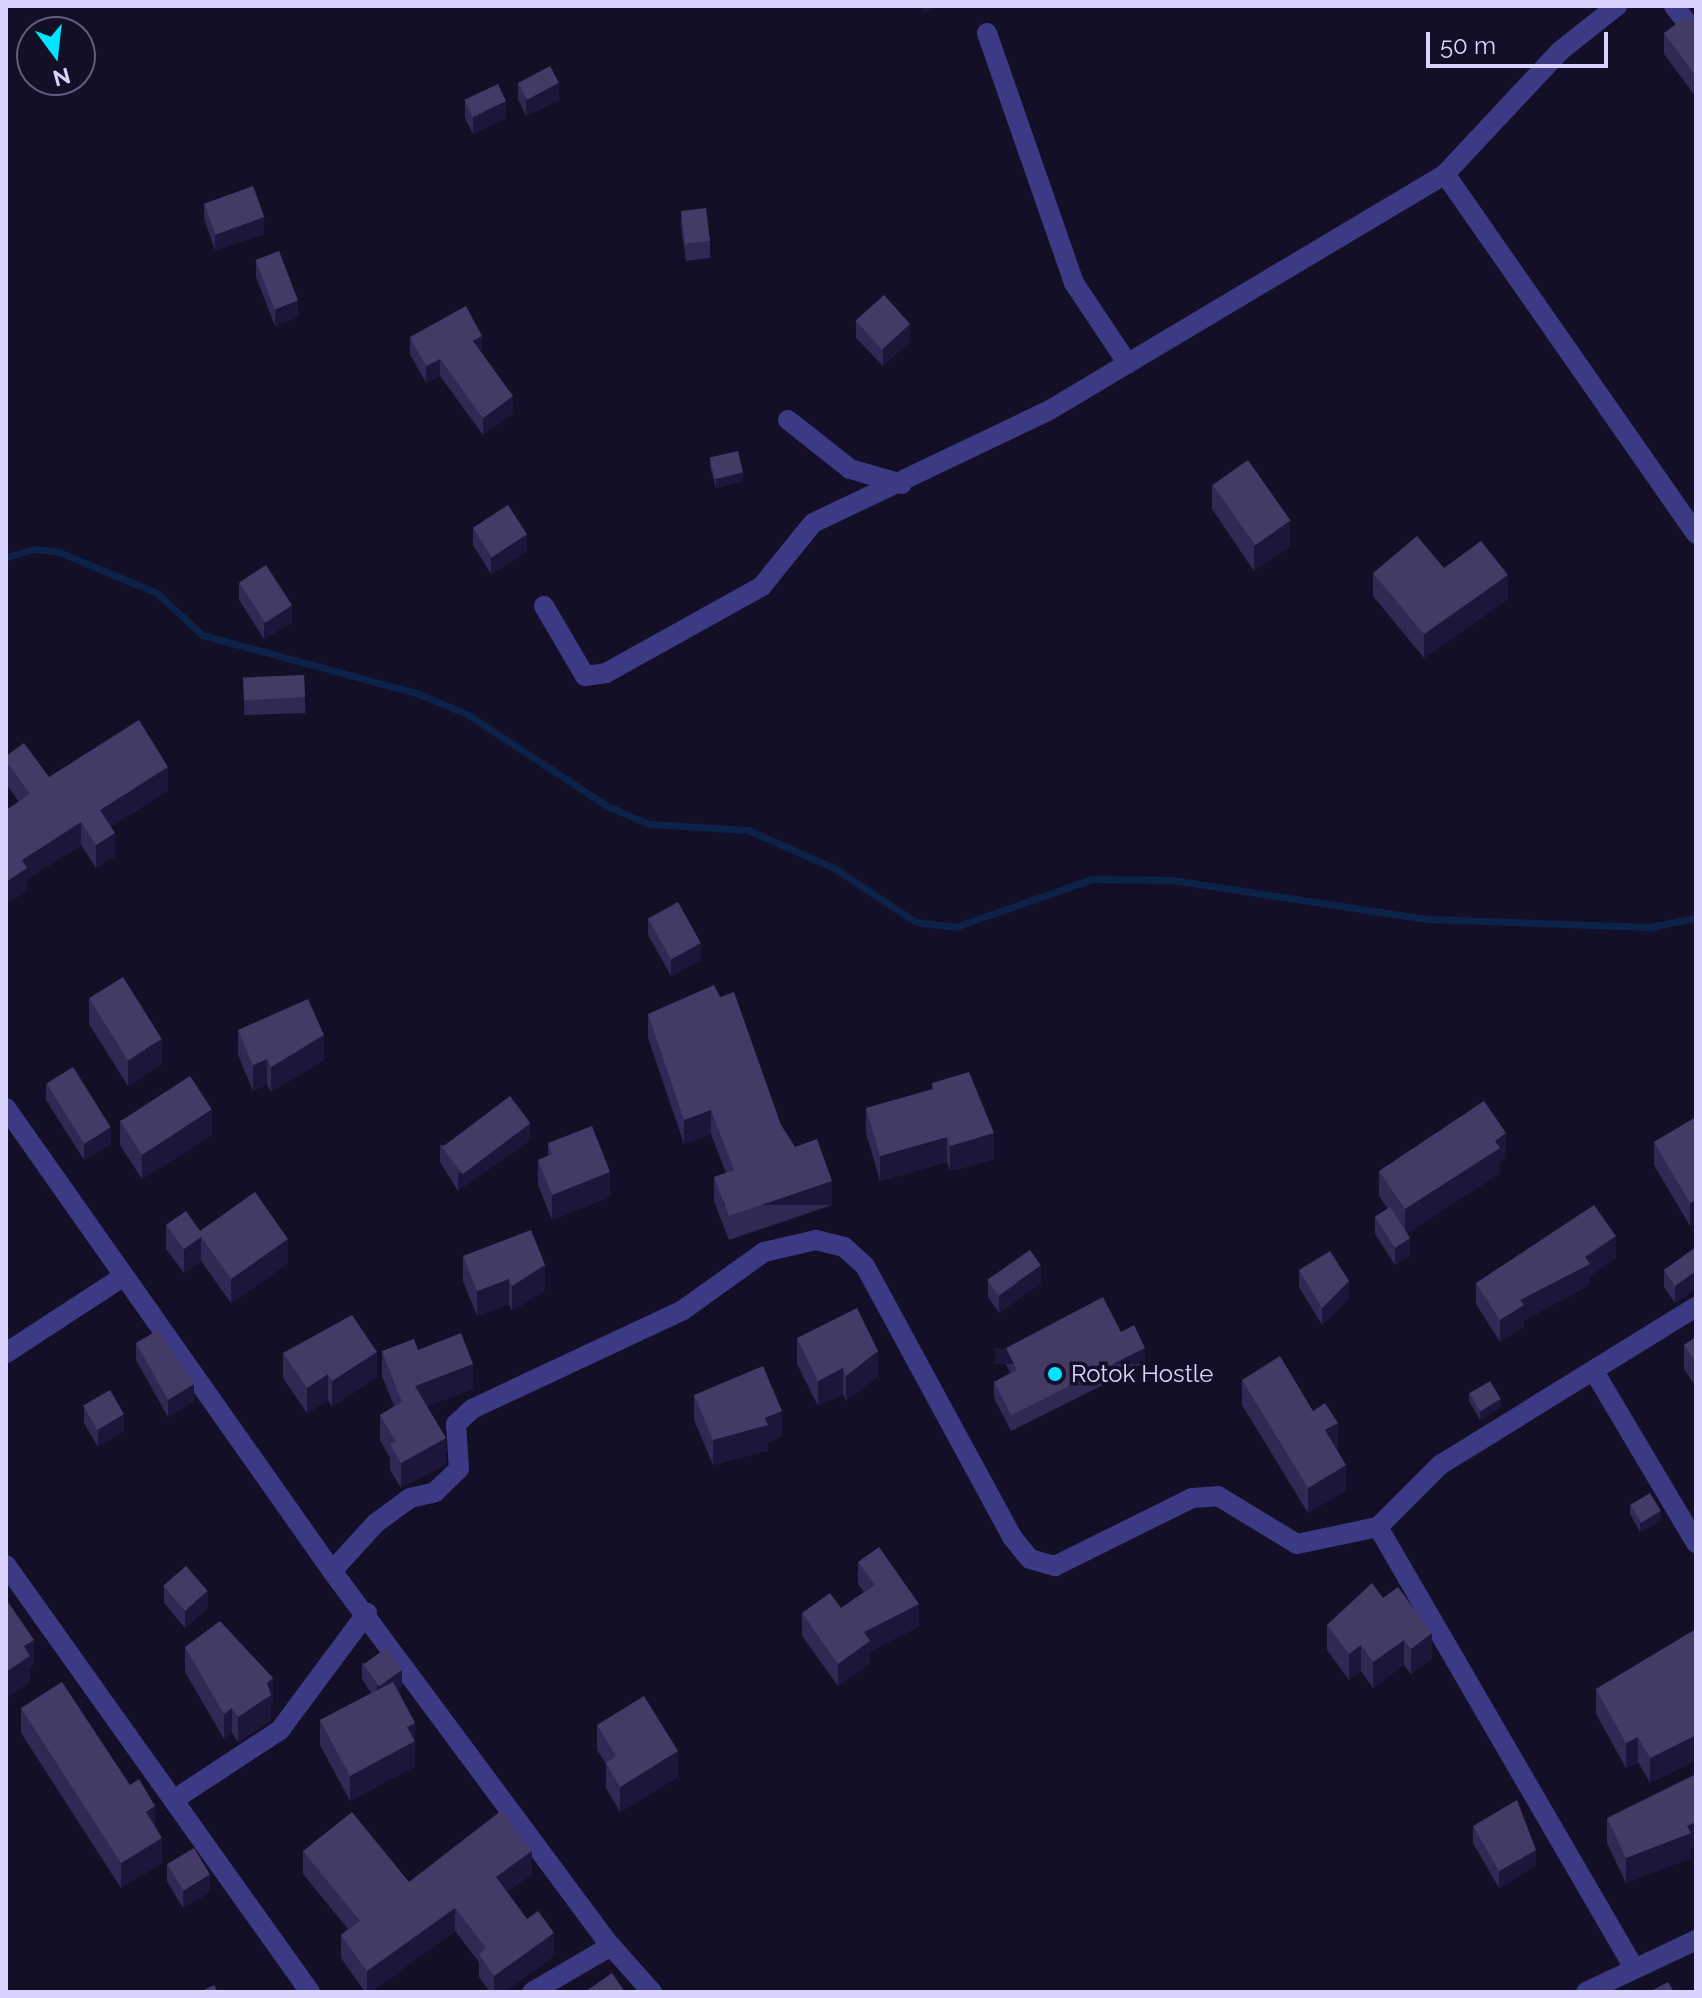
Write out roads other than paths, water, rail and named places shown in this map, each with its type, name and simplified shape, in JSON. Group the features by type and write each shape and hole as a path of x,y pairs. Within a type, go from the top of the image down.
{"street":[{"path":"544,606 585,676 606,673 762,586 813,523 902,484 1128,364 1445,174 1560,51 1617,6"},
{"path":"1674,6 1696,34"},
{"path":"987,33 1074,283 1128,364"},
{"path":"1445,174 1696,534"},
{"path":"788,420 850,469 902,484"},
{"path":"6,1108 121,1278 332,1571 367,1613 611,1946 652,1992"},
{"path":"332,1571 376,1523 435,1492 459,1469 456,1424 472,1409 683,1310 764,1252 816,1240 844,1247 865,1266 952,1433 1030,1559 1055,1566 1080,1559 1124,1527 1192,1498 1218,1496 1297,1544 1378,1527 1440,1465 1595,1373 1696,1307"},
{"path":"6,1353 121,1278"},
{"path":"1595,1373 1696,1543"},
{"path":"1378,1527 1634,1968"},
{"path":"6,1565 310,1992"},
{"path":"175,1799 280,1730 367,1613"},
{"path":"1586,1992 1696,1940"},
{"path":"532,1992 611,1946"}],"waterway":[{"path":"6,557 34,549 59,552 157,593 202,635 416,693 467,714 607,806 649,824 748,830 834,868 916,922 955,927 1092,879 1172,880 1428,919 1649,927 1696,918"}],"place":[{"name":"Rotok Hostle","path":"1055,1374"}]}
